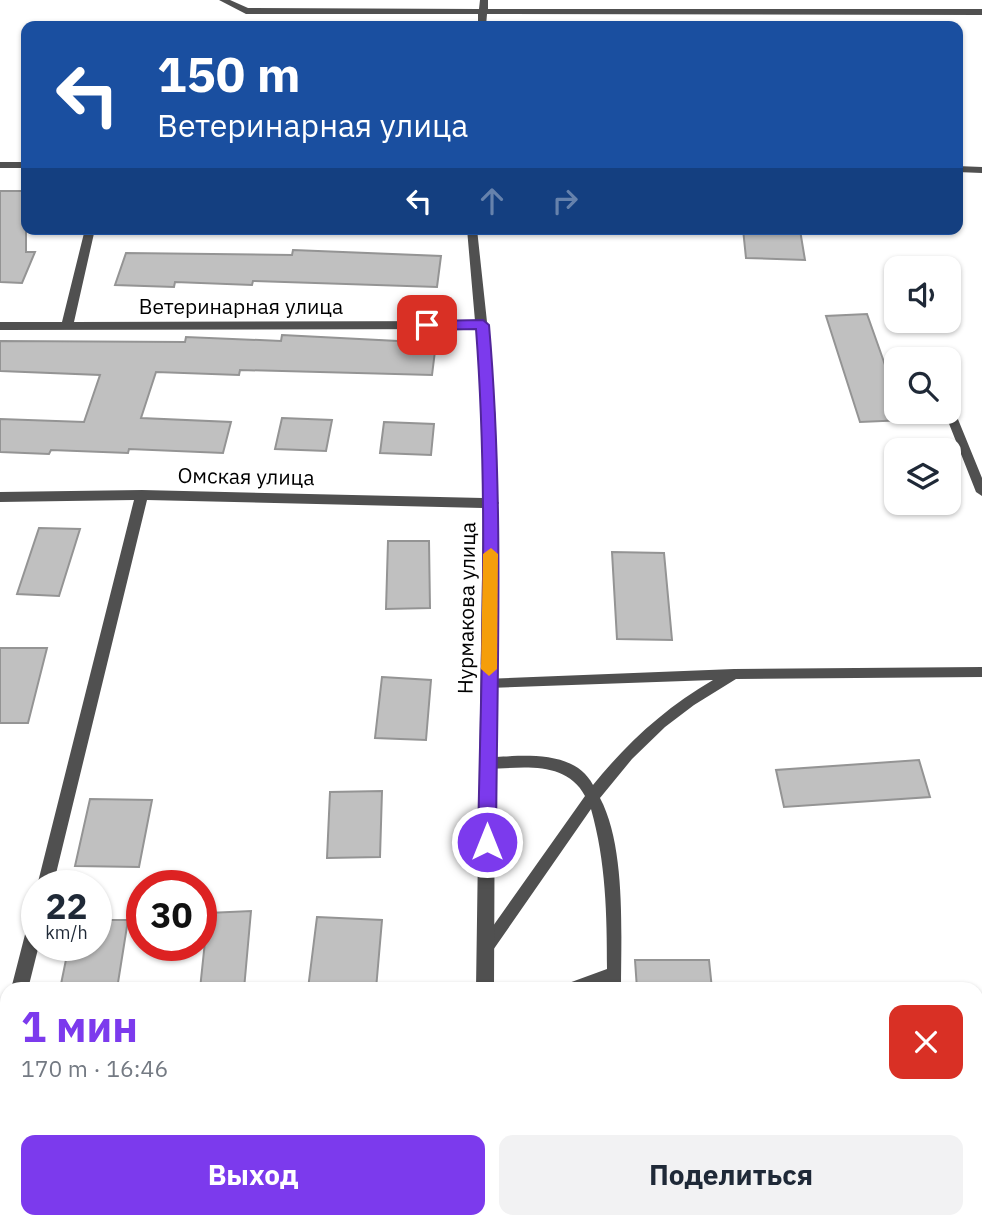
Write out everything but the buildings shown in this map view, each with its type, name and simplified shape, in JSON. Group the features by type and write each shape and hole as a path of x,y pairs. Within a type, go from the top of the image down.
{"street":[{"path":"223,0 246,11 982,12"},
{"path":"482,21 484,0"},
{"path":"0,165 21,165"},
{"path":"963,169 982,170"},
{"path":"67,327 89,235"},
{"name":"Нурмакова улица","path":"473,235 490,421 492,503 485,982"},
{"name":"Ветеринарная улица","path":"0,326 483,325"},
{"path":"49,870 142,495"},
{"name":"Омская улица","path":"0,497 142,495 492,503"},
{"path":"21,982 26,961"}],"lane":[{"path":"955,424 982,492"},
{"path":"488,684 734,674 982,672"},
{"path":"486,948 594,796 652,730 692,698 734,674"},
{"path":"488,763 546,763 569,769 580,777 594,796 608,847 613,887 614,981"}],"slow traffic":[{"path":"489,669 491,554"}],"route":[{"path":"427,325 483,325 490,421 492,503 487,842"}]}
